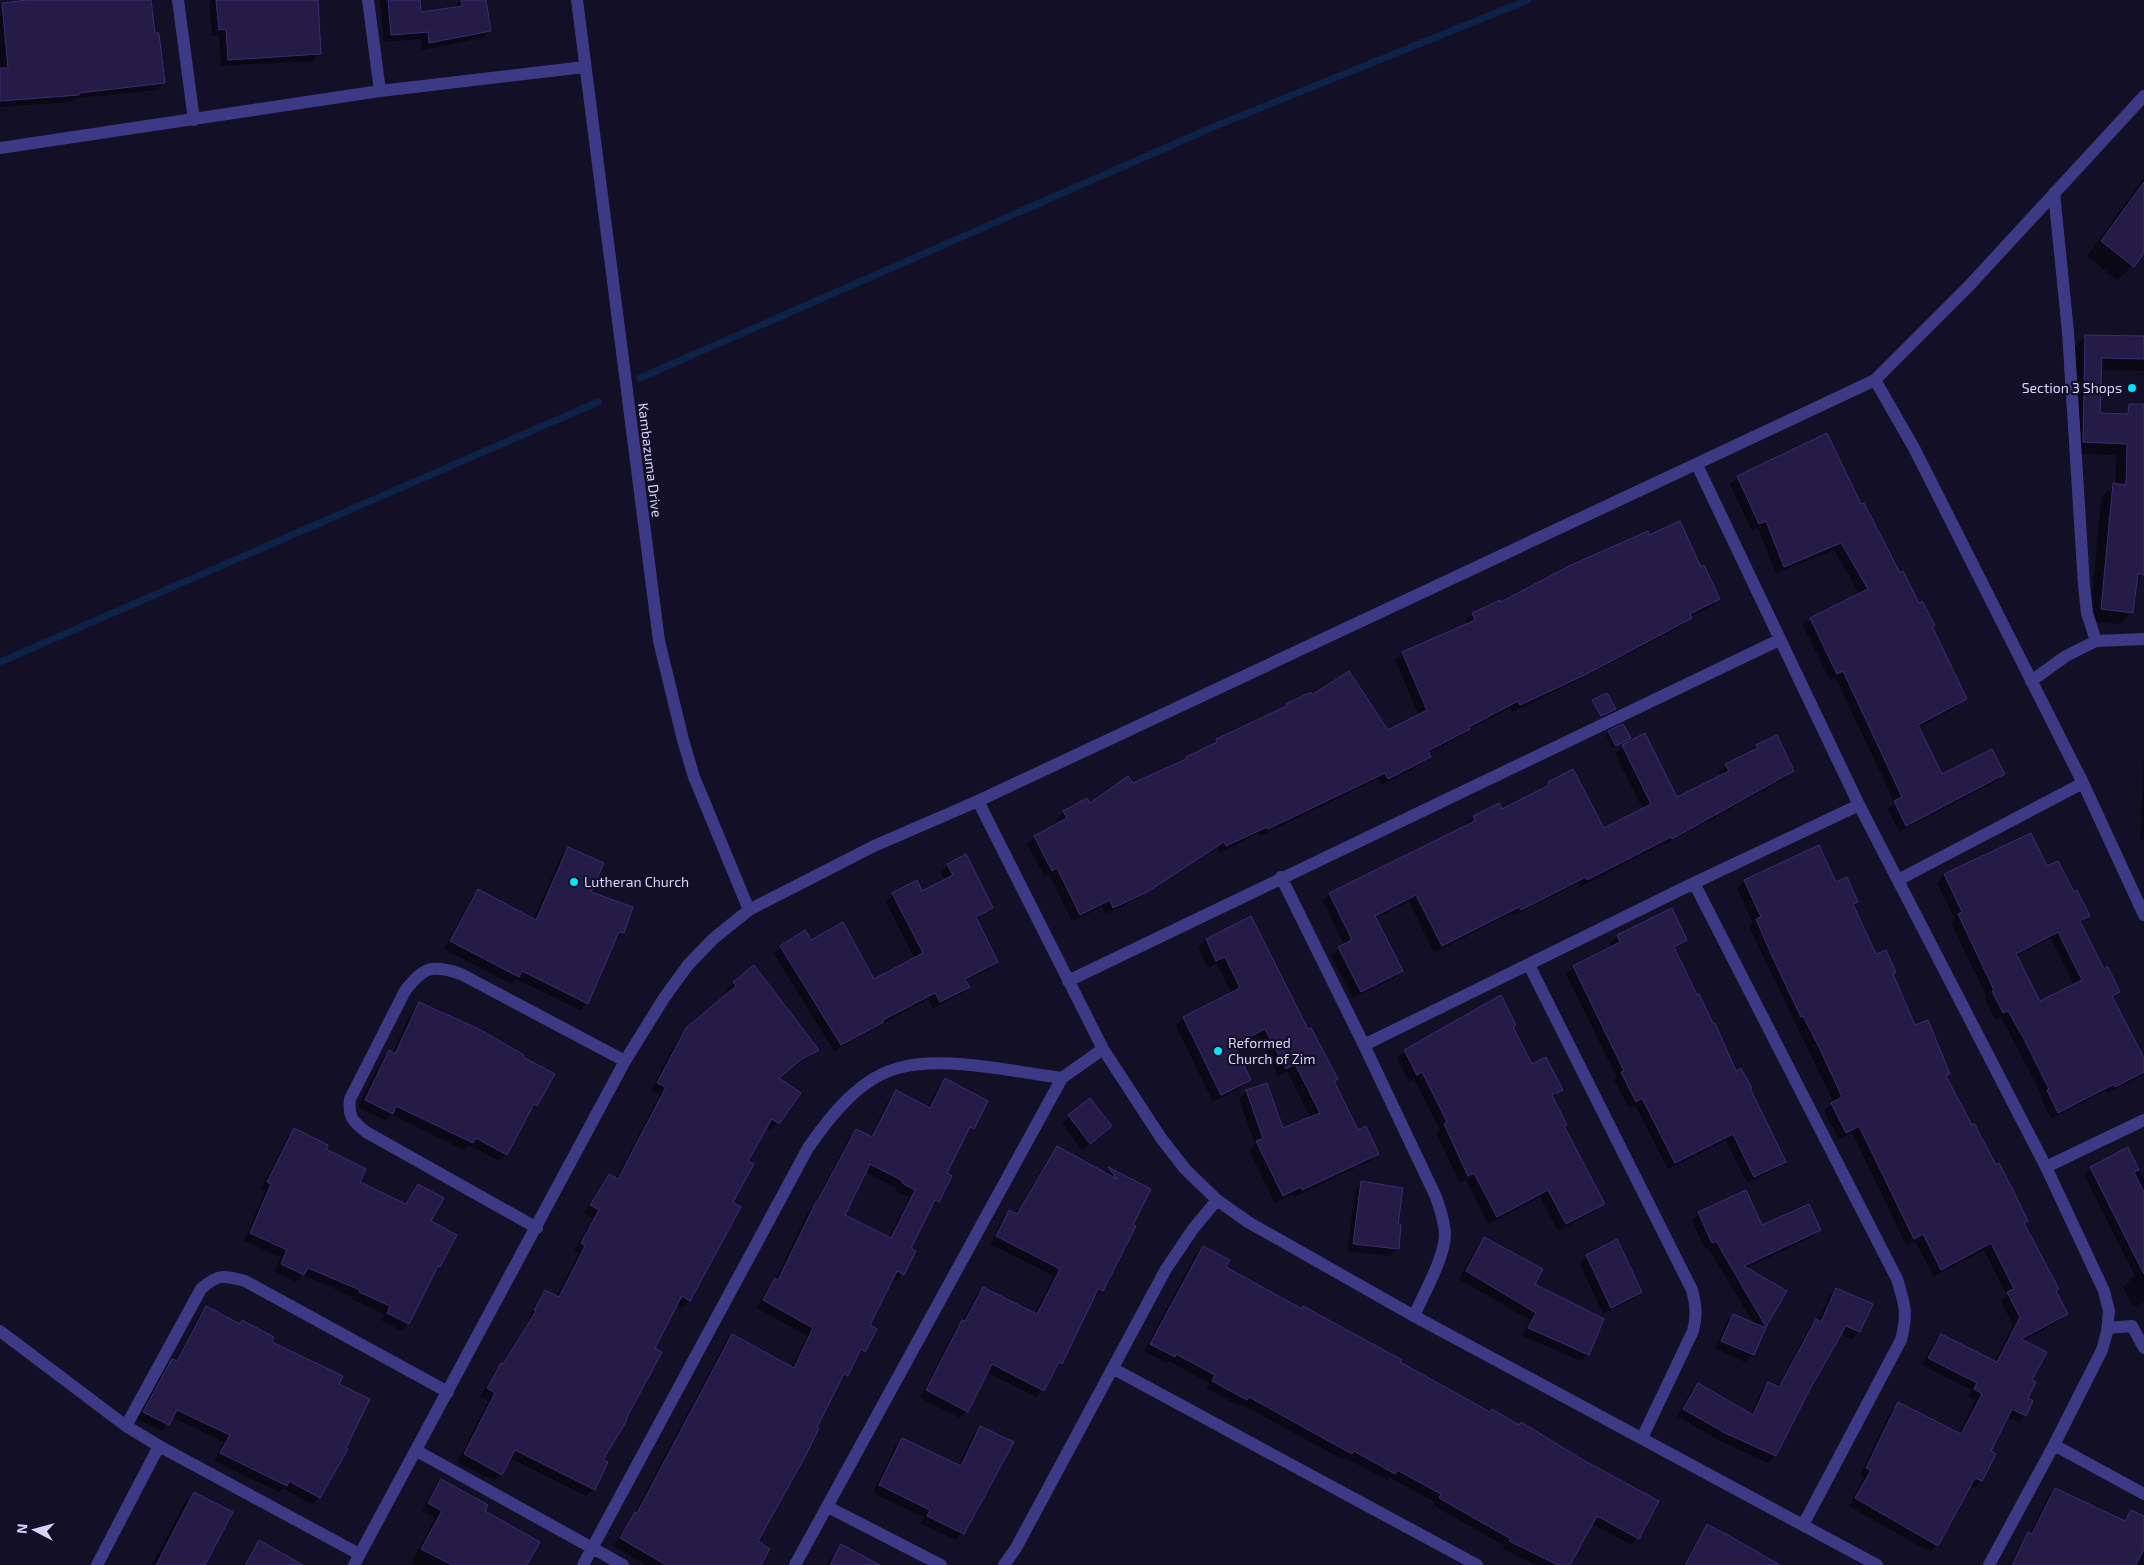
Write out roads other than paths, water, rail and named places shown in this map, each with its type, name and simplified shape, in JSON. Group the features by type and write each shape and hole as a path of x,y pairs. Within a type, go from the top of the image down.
{"street":[{"path":"178,0 194,120"},
{"path":"368,0 380,91"},
{"name":"Kambazuma Drive","path":"577,0 584,68 659,641 683,740 694,776 749,910"},
{"path":"0,148 380,91 584,68"},
{"path":"0,1331 126,1426 356,1560 625,1062 664,998 688,965 713,939 749,910 874,846 978,801 1875,380 1968,287 2144,96"},
{"path":"2054,192 2068,332 2084,585 2087,613 2096,641"},
{"path":"1875,380 1914,448 2083,783 2144,914"},
{"path":"1697,465 1859,806 2046,1167 2104,1291 2109,1311 2108,1328 2102,1350 2054,1445 1989,1565"},
{"path":"2031,681 2066,656 2096,641 2144,639"},
{"path":"1068,981 1281,877 1779,640"},
{"path":"1898,880 2083,783"},
{"path":"978,801 1103,1049 1161,1138 1186,1169 1217,1200 1248,1222 1414,1316 1877,1565"},
{"path":"1364,1045 1694,883 1859,806"},
{"path":"1281,877 1364,1045 1436,1197 1443,1218 1445,1235 1441,1254 1414,1316"},
{"path":"1694,883 1896,1279 1904,1302 1906,1320 1901,1340 1804,1525"},
{"path":"1529,964 1692,1290 1696,1304 1696,1318 1693,1331 1642,1438"},
{"path":"537,1228 366,1132 356,1124 349,1112 350,1099 405,991 415,978 427,969 442,968 461,974 625,1062"},
{"path":"795,1565 1062,1078 1103,1049"},
{"path":"583,1565 808,1148 826,1122 848,1100 876,1078 900,1067 926,1064 955,1064 1062,1078"},
{"path":"2046,1167 2144,1120"},
{"path":"1004,1565 1016,1548 1170,1262 1193,1229 1217,1200"},
{"path":"126,1426 201,1289 213,1279 228,1276 245,1282 448,1392"},
{"path":"2108,1328 2132,1326 2144,1348"},
{"path":"1114,1369 1476,1565"},
{"path":"2054,1445 2144,1494"},
{"path":"97,1565 159,1446"},
{"path":"417,1450 623,1565"},
{"path":"828,1507 942,1565"}],"waterway":[{"path":"640,378 1218,125 1528,0"},
{"path":"0,662 598,402"}],"place":[{"name":"Section 3 Shops","path":"2132,388"},
{"name":"Lutheran Church","path":"574,882"},
{"name":"Reformed Church of Zim","path":"1218,1051"}]}
